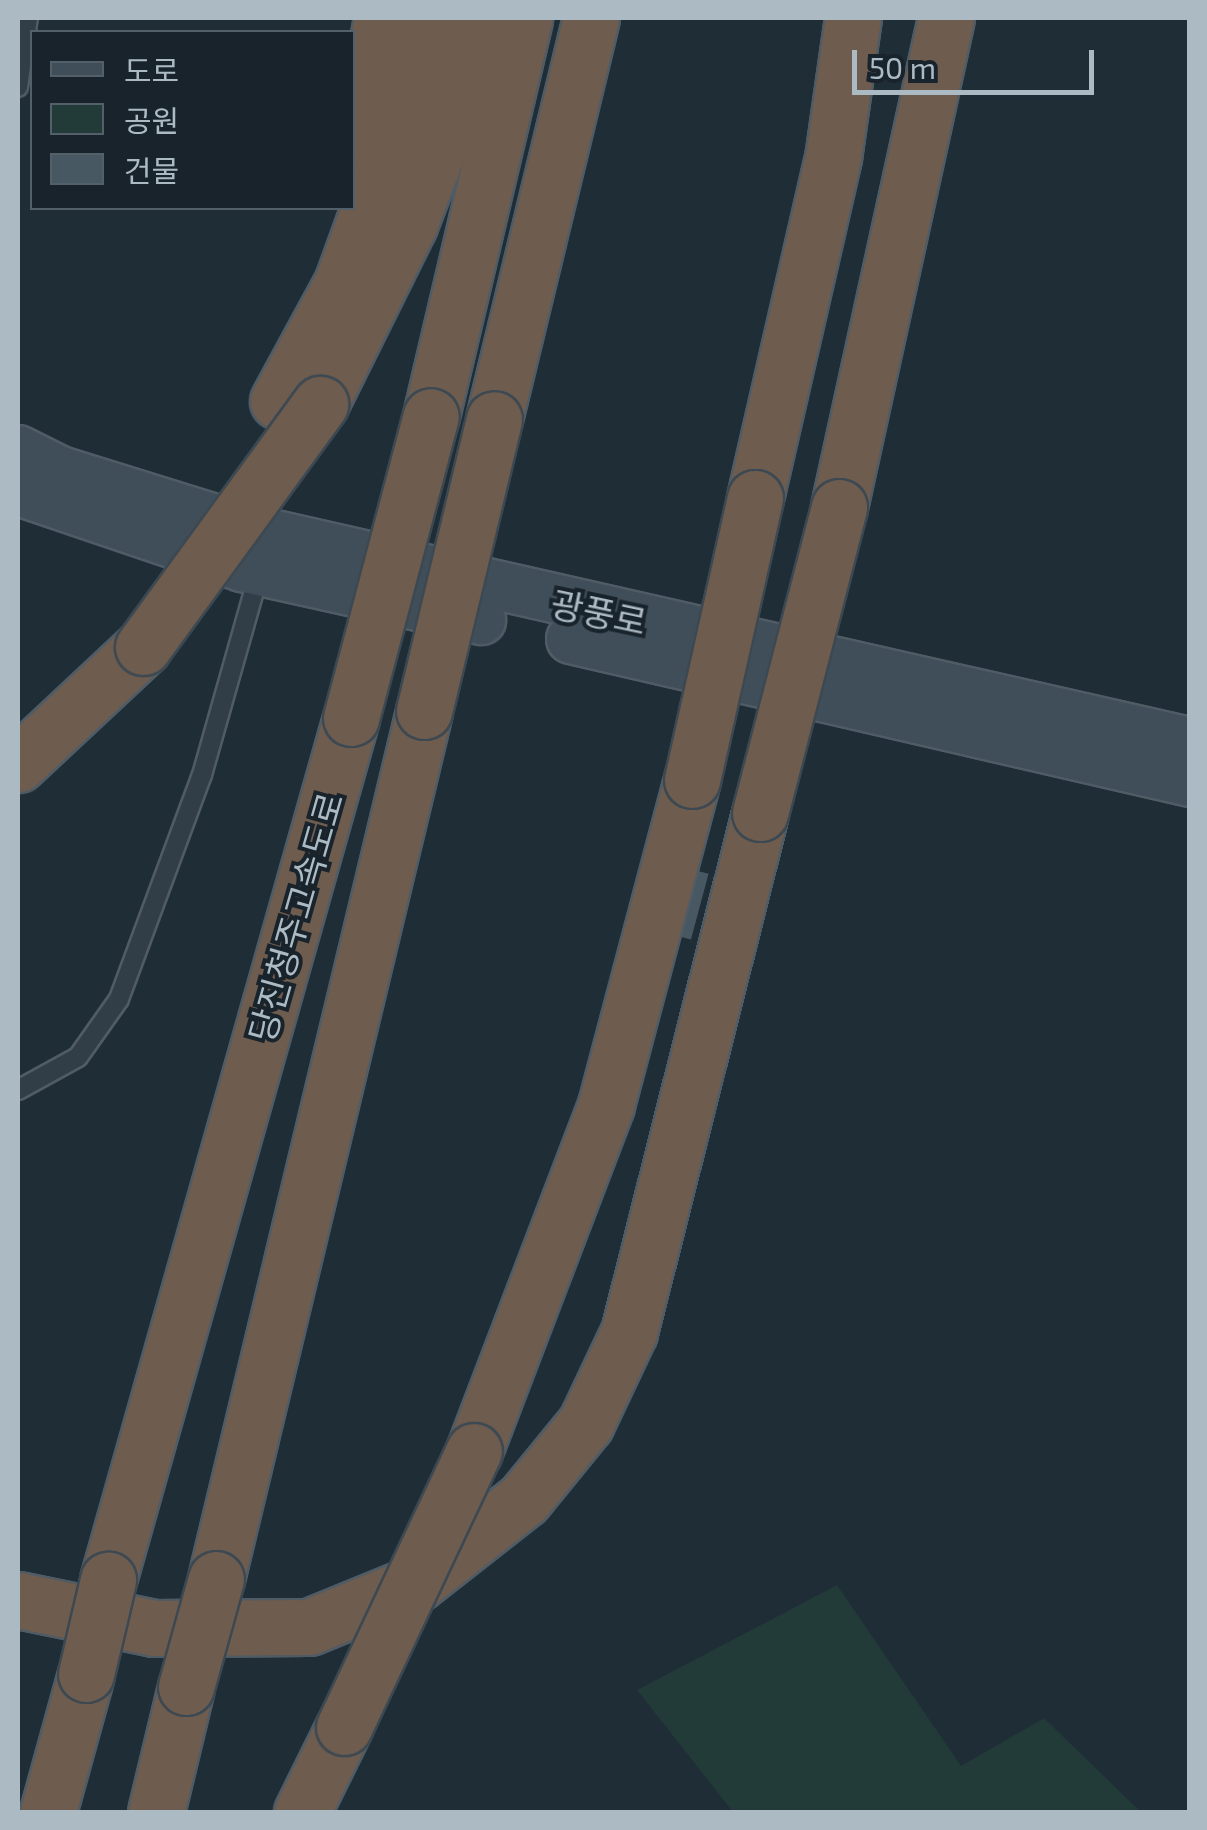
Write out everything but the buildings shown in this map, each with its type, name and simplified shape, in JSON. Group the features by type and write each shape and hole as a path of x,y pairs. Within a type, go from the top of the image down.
{"highway":[{"path":"355,166 382,18"},
{"path":"342,283 410,18"},
{"path":"299,402 438,18"},
{"path":"18,764 126,644 299,402 409,225 454,107 476,18"},
{"name":"당진청주고속도로","path":"48,1812 108,1580 351,718 430,416 524,18"},
{"name":"당진청주고속도로","path":"156,1812 216,1579 591,18"},
{"path":"302,1812 474,1451 606,1105 702,785 765,505 789,353 833,158 853,18"},
{"path":"18,1600 154,1628 308,1627 417,1583 524,1499 586,1423 628,1332 839,506 946,18"},
{"path":"342,283 350,210"},
{"path":"18,751 126,644"}],"main road":[{"name":"광풍로","path":"18,450 60,471 282,537 1190,742"},
{"name":"광풍로","path":"18,492 260,571 1190,782"}],"lane":[{"path":"18,87 28,18"},
{"path":"18,1090 39,1085 78,1057 119,1000 202,775 260,571"}],"green space":[{"path":"837,1585 961,1766 1044,1718 1141,1812 733,1812 637,1690"}]}
